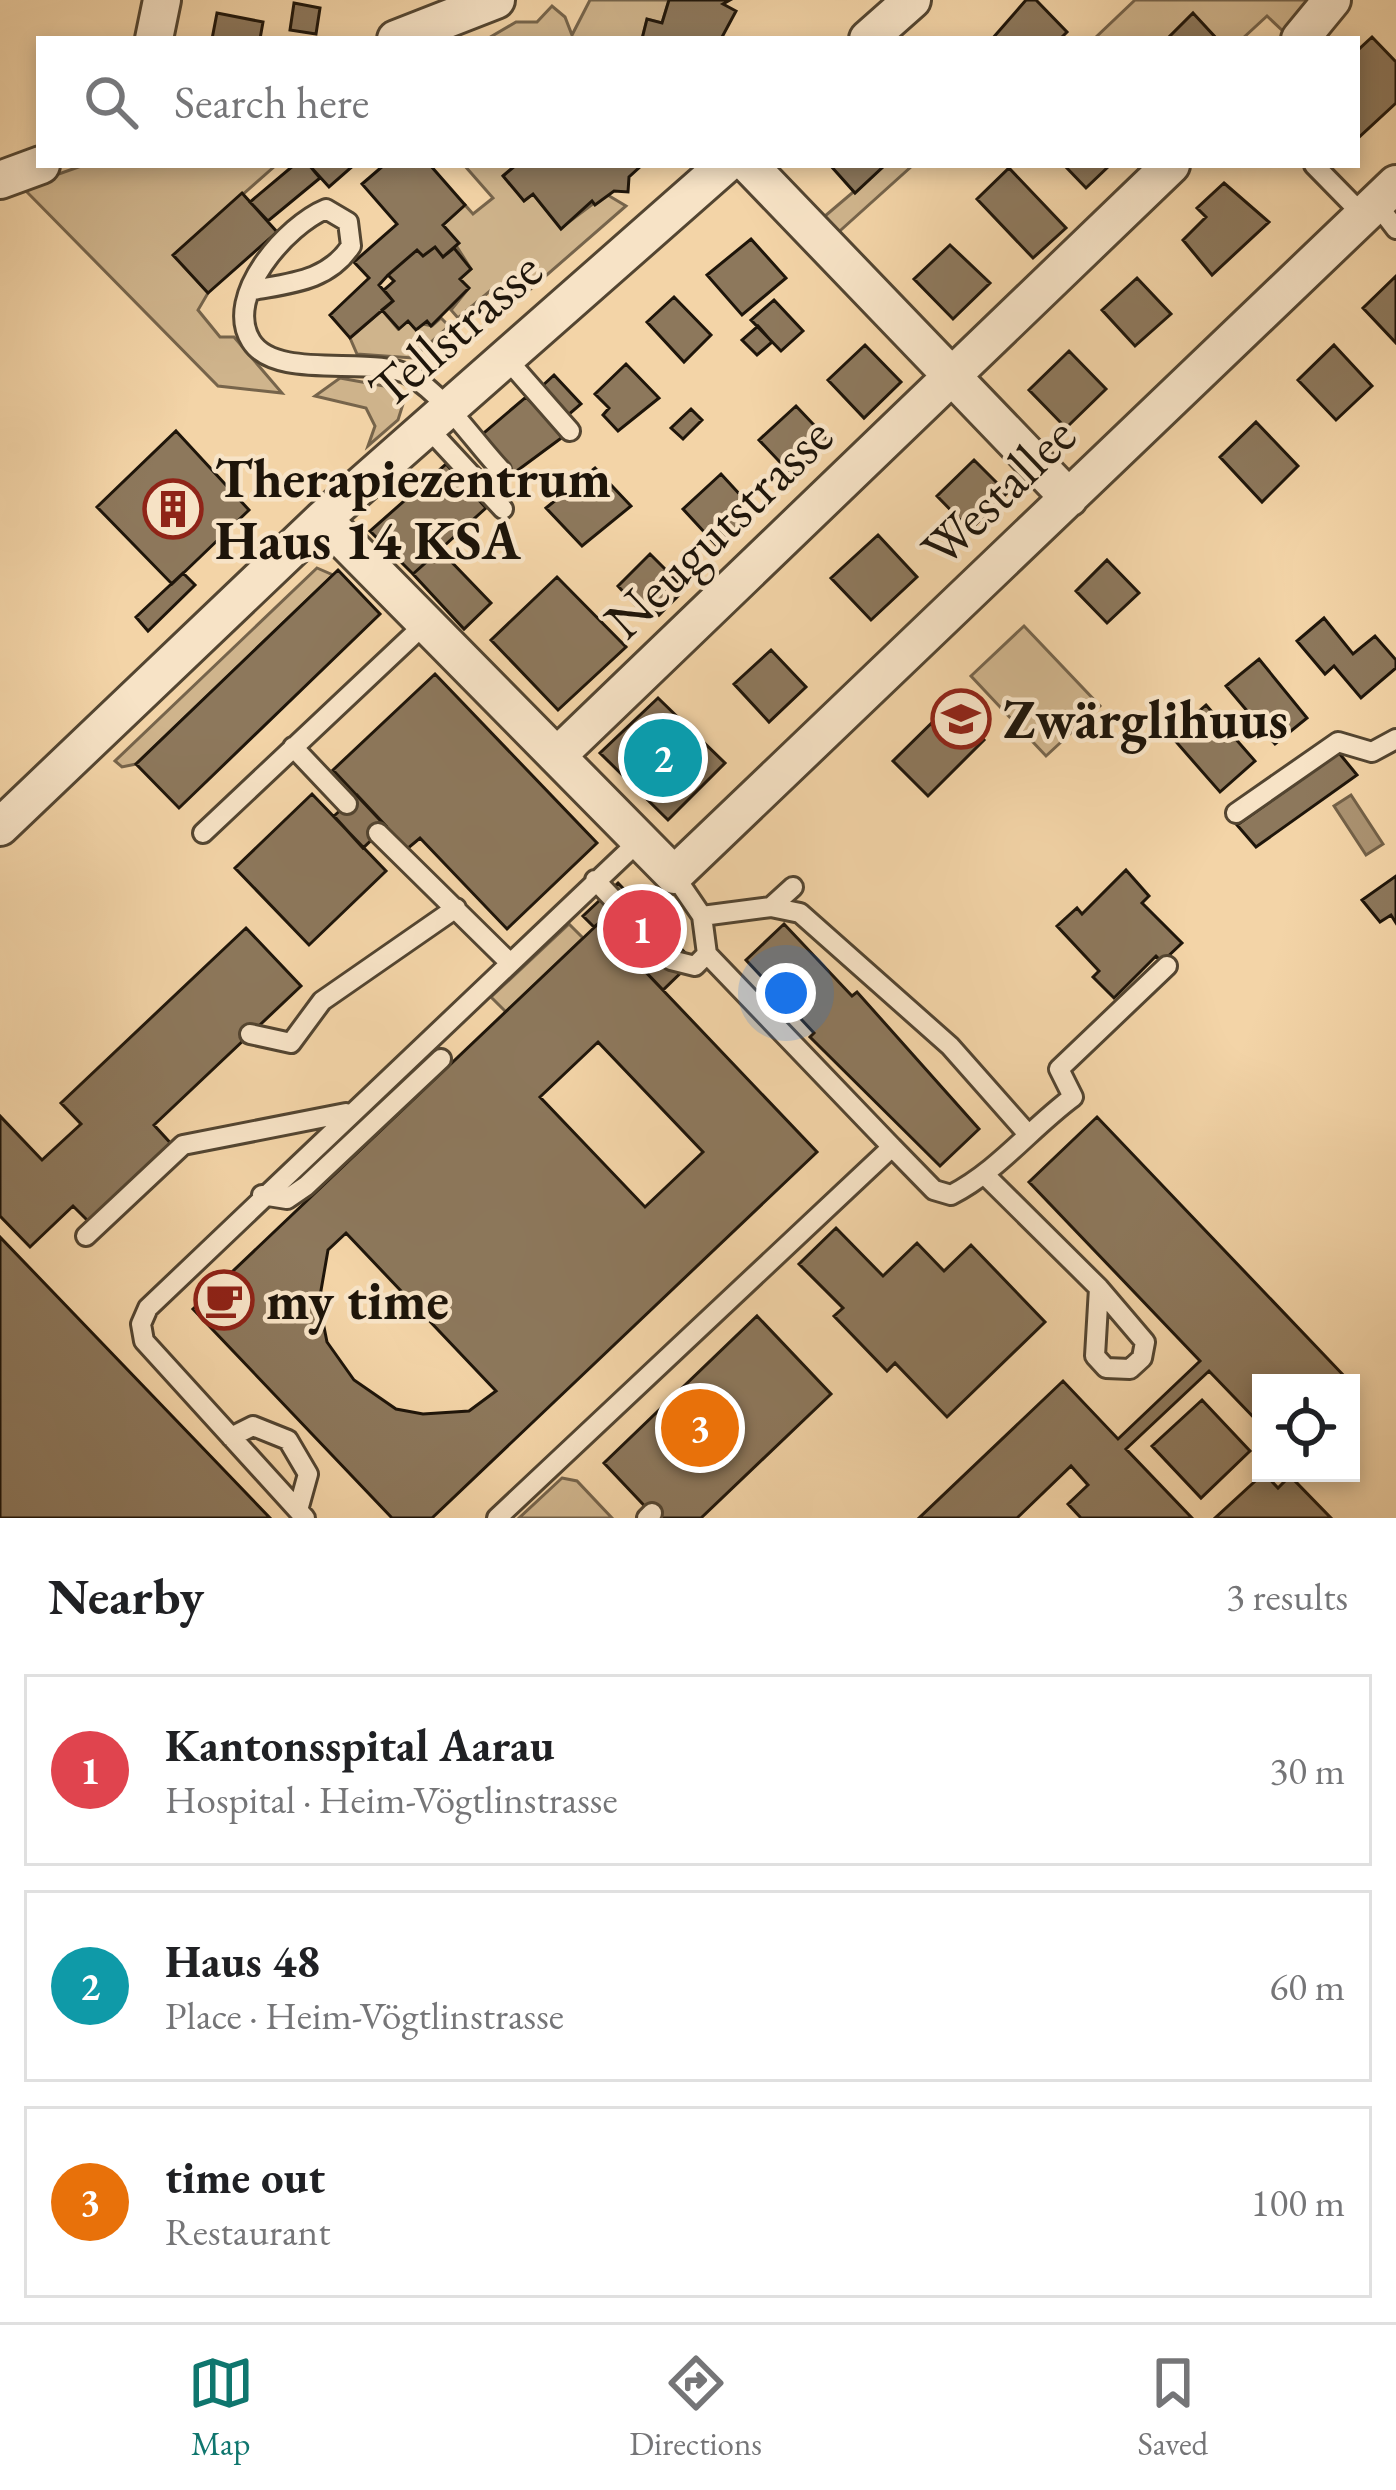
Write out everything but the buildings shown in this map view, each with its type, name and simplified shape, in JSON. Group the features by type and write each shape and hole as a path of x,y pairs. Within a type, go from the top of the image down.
{"street":[{"path":"155,36 162,0"},
{"path":"404,36 496,0"},
{"path":"871,36 912,0"},
{"path":"1302,36 1332,0"},
{"path":"0,180 36,167"},
{"name":"Tellstrasse","path":"0,827 323,519 722,168"},
{"path":"752,168 1069,498"},
{"name":"Neugutstrasse","path":"559,754 1168,168"},
{"name":"Westallee","path":"674,875 1069,498 1383,208"},
{"path":"323,519 674,875"}],"lane":[{"path":"1319,168 1383,208"},
{"path":"253,290 310,279 340,263 351,246 348,222 326,209 301,219 272,247 253,290 244,317 252,343 274,359 406,373 503,509"},
{"path":"505,357 570,431"},
{"path":"436,417 501,470"},
{"path":"203,832 427,622"},
{"path":"1235,813 1338,742 1372,752 1396,739"},
{"path":"293,747 347,804"},
{"path":"378,833 508,961"},
{"path":"302,1514 144,1341 141,1324 148,1308 346,1113 639,841"},
{"path":"674,875 702,916 707,954 934,1190 951,1195 986,1175 1073,1096 1059,1069 1167,967"},
{"path":"595,880 671,960 695,966 707,954"},
{"path":"771,907 793,887"},
{"path":"702,916 771,907 800,913 950,1046 1027,1133"},
{"path":"250,1034 290,1043 322,1001 456,908"},
{"path":"262,1195 287,1199 306,1186 441,1059"},
{"path":"86,1236 183,1145 346,1113"},
{"path":"497,1518 892,1147"},
{"path":"986,1175 1099,1288"},
{"path":"231,1437 253,1426 288,1440 308,1474 302,1514"}],"shaded area":[{"path":"590,0 669,0 662,23 647,19 643,36 492,36 516,22 537,22 552,6 565,17 572,35"},
{"path":"1135,0 1307,2 1284,32 1267,16 1245,36 1214,36 1193,14 1170,36 1097,36"},
{"path":"76,168 273,168 174,255 208,293 198,310 220,337 234,337 282,393 218,386 22,187"},
{"path":"467,168 512,168 504,175 524,201 533,194 561,228 606,194 626,206 518,300 490,291 458,318 451,310 468,289 460,279 471,269 443,225 465,205 473,214 493,198"},
{"path":"881,168 910,168 832,238 820,225"},
{"path":"382,310 398,329 408,321 432,326 441,318 449,326 413,358 357,354 350,338"},
{"path":"340,378 384,386 403,404 398,420 368,446 375,426 366,408 315,396"},
{"path":"317,568 333,575 136,764 122,767 115,761"},
{"path":"1024,626 1100,706 1046,756 971,676"},
{"path":"1351,795 1383,844 1366,855 1334,806"},
{"path":"569,924 583,938 506,1012 491,997"},
{"path":"562,1478 577,1481 612,1518 519,1518"}],"place":[{"name":"Therapiezentrum Haus 14 KSA","path":"173,509"},
{"name":"Zwärglihuus","path":"961,719"},
{"name":"Haus 48","path":"663,758"},
{"name":"Kantonsspital Aarau","path":"642,929"},
{"name":"my time","path":"224,1300"},
{"name":"time out","path":"700,1428"}]}
